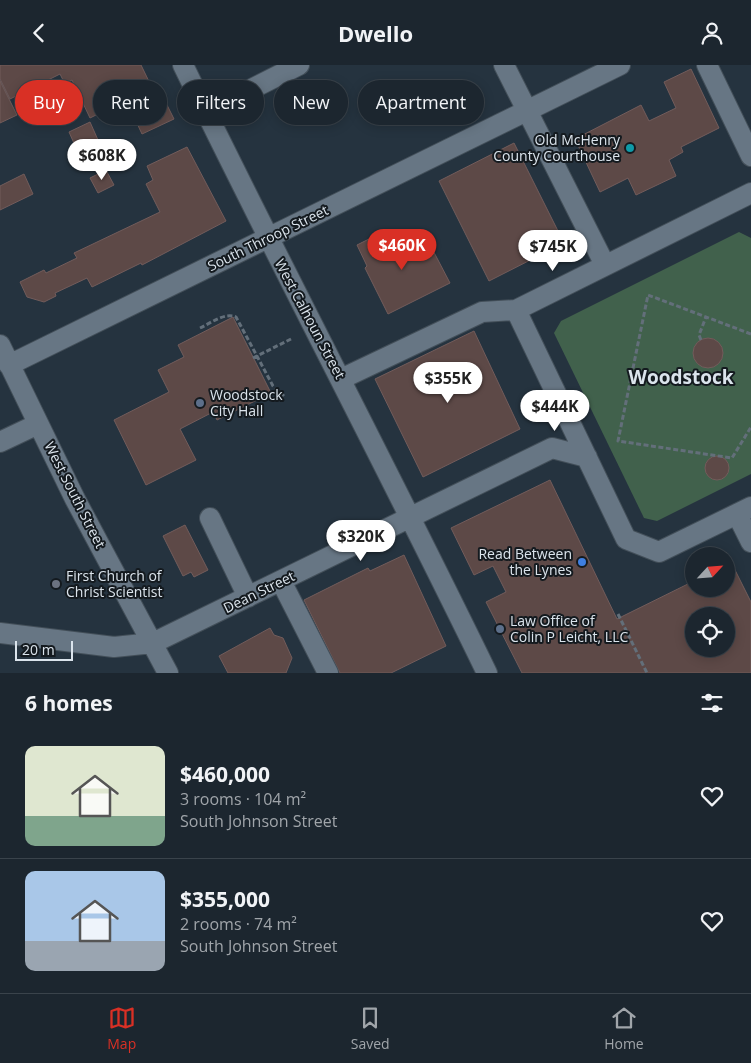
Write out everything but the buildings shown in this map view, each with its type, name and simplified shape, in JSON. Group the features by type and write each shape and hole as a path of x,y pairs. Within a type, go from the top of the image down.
{"street":[{"name":"West Calhoun Street","path":"183,65 190,80"},
{"path":"264,82 298,65"},
{"path":"504,65 605,265"},
{"name":"South Throop Street","path":"9,365 620,65"},
{"path":"707,65 751,156"},
{"name":"West Calhoun Street","path":"212,125 267,239 412,518 487,673"},
{"path":"341,379 482,312 516,310 751,193"},
{"path":"516,310 626,539 659,551 744,511 751,542"},
{"name":"West South Street","path":"0,345 75,499 154,643 168,673"},
{"path":"564,410 552,448 587,457"},
{"path":"0,442 38,424"},
{"name":"Dean Street","path":"0,633 114,647 154,643 552,448"},
{"path":"210,518 248,597"},
{"path":"281,581 328,673"}],"path":[{"path":"751,334 648,295 618,441 732,458 751,427"},
{"path":"200,328 231,315 236,317 273,386 284,396"},
{"path":"701,340 699,335 706,317"},
{"path":"253,358 293,338"},
{"path":"618,614 647,673"}],"green space":[{"path":"739,232 751,238 751,474 657,521 644,518 554,333 561,321"}],"place":[{"name":"Old McHenry County Courthouse","path":"630,148"},
{"name":"Woodstock City Hall","path":"200,403"},
{"name":"Read Between the Lynes","path":"582,562"},
{"name":"First Church of Christ Scientist","path":"56,584"},
{"name":"Law Office of Colin P Leicht, LLC","path":"500,629"}],"district":[{"name":"Woodstock","path":"681,377"}]}
